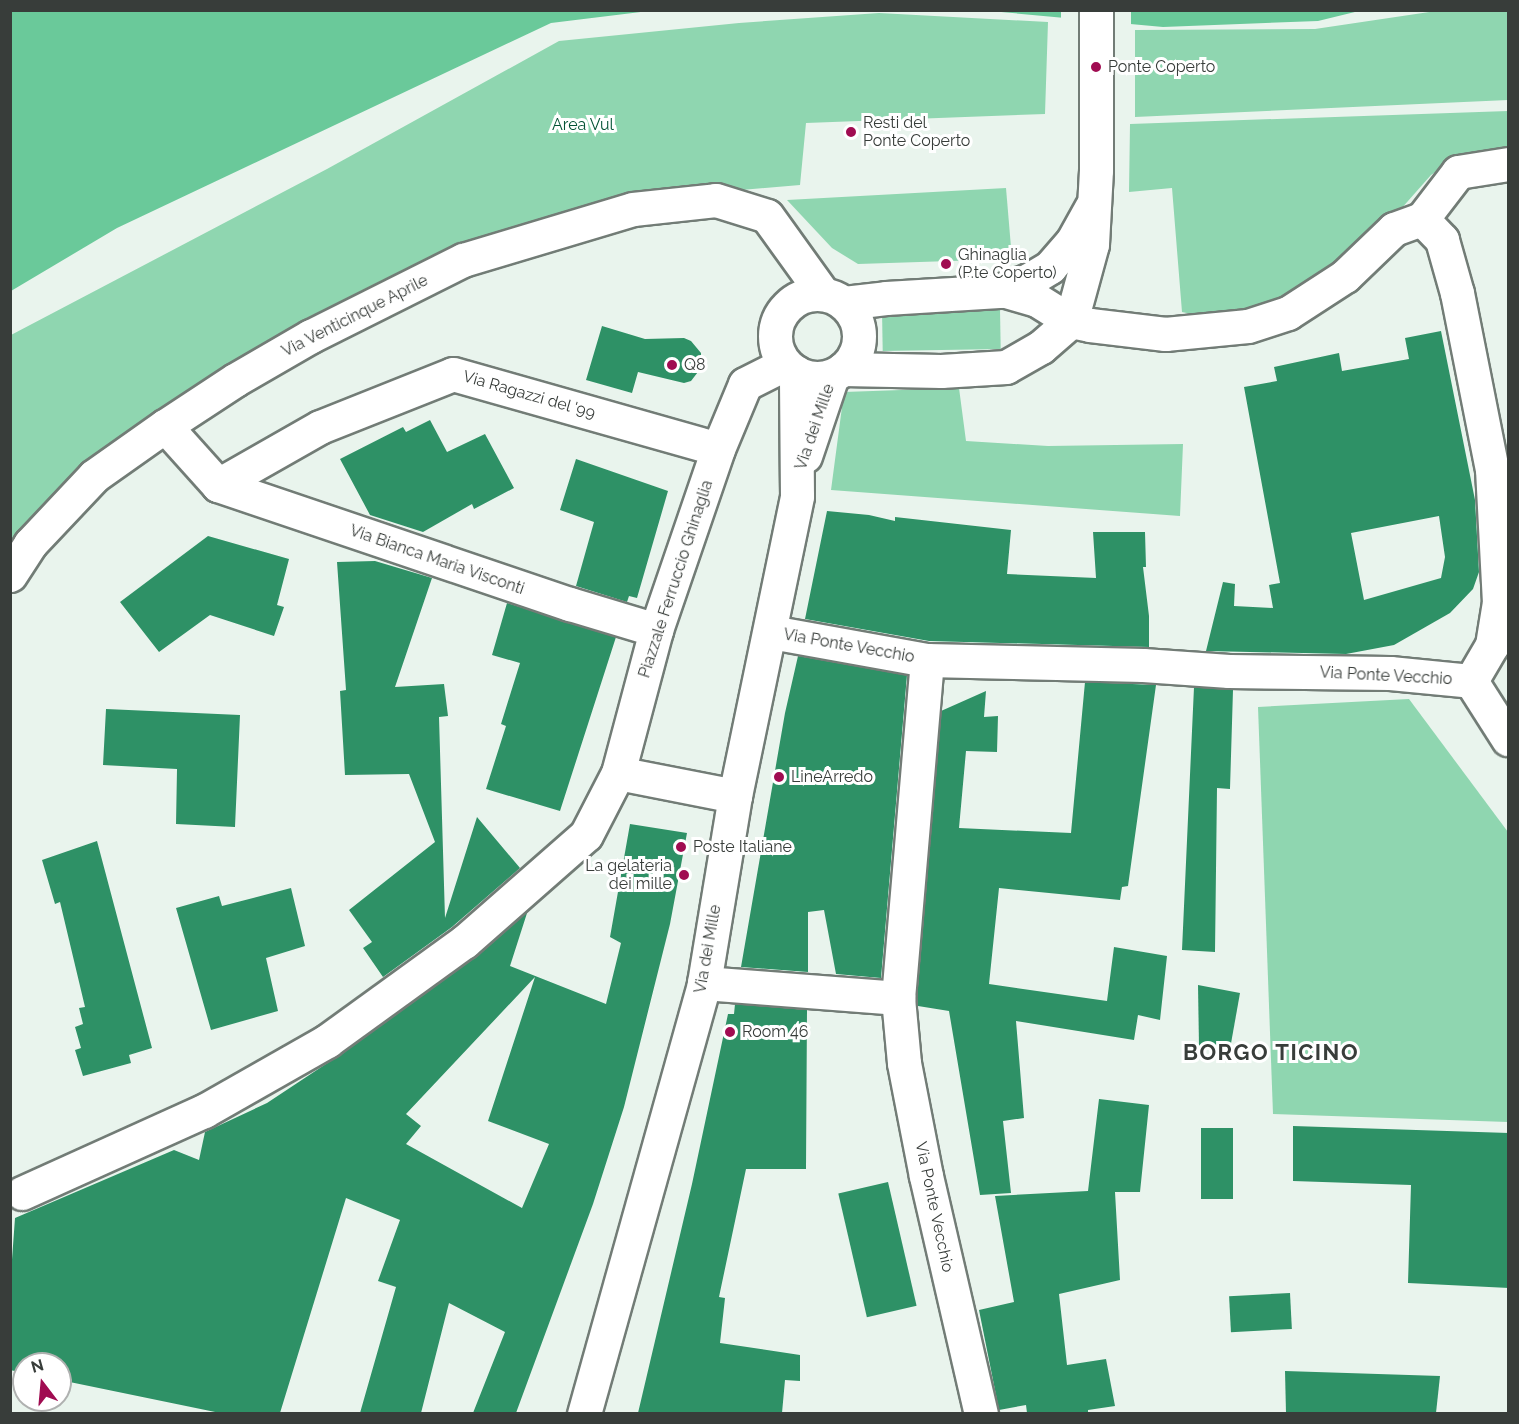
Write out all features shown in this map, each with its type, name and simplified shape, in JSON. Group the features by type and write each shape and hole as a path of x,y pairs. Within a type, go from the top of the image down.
{"street":[{"path":"1095,201 1072,242 1050,267 1027,281 1002,290 833,299 812,294 788,305 780,315 775,334 778,353 790,368 810,378 838,373 1006,367 1041,347 1071,321 1092,244 1095,201 1096,10"},
{"path":"1002,290 1037,300 1071,321 1165,334 1248,326 1288,314 1345,276 1394,229 1422,219 1458,172 1509,164"},
{"name":"Via Venticinque Aprile","path":"10,575 30,544 94,476 165,426 235,380 311,336 463,260 633,208 716,200 767,216"},
{"path":"767,216 833,299 858,324 860,337 852,361 838,373"},
{"path":"767,216 788,305"},
{"name":"Via Ponte Vecchio","path":"771,632 927,660 1143,665 1229,671 1390,673 1471,681 1492,645 1499,602 1492,469 1455,283 1442,240 1422,219"},
{"path":"1071,321 1062,295 1072,242"},
{"name":"Via dei Mille","path":"790,368 798,477"},
{"name":"Piazzale Ferruccio Ghinaglia","path":"22,1193 204,1111 327,1041 464,942 586,835 618,773 656,630 718,449 745,384 790,368"},
{"name":"Via dei Mille","path":"584,1413 704,983 735,796 771,632 798,477 838,373"},
{"name":"Via Ragazzi del '99","path":"218,485 320,427 453,374 718,449"},
{"path":"165,426 218,485"},
{"name":"Via Bianca Maria Visconti","path":"218,485 559,601 656,630"},
{"name":"Via Ponte Vecchio","path":"927,660 898,998 904,1063 926,1176 981,1413"},
{"path":"1471,681 1509,739"},
{"path":"618,773 735,796"},
{"path":"704,983 898,998"}],"green space":[{"path":"1436,11 1508,11 1508,100 1135,117 1135,30 1315,29"},
{"name":"Area Vul","path":"879,13 1048,22 1045,114 806,123 800,185 626,200 255,354 86,461 11,567 11,335 327,169 559,41 739,23"},
{"path":"1508,111 1508,157 1444,166 1431,175 1385,227 1284,307 1225,321 1182,312 1172,188 1129,192 1130,124"},
{"path":"1006,188 1012,259 858,264 832,248 787,200"},
{"path":"1000,309 1001,349 883,351 882,311"},
{"path":"959,388 966,441 1048,446 1183,444 1180,516 831,490 844,392"},
{"path":"1409,699 1508,832 1508,1122 1273,1114 1258,707"}],"shaded area":[{"path":"10,11 649,11 551,23 117,228 11,291"},
{"path":"990,11 1359,11 1318,21 1163,27"}],"pier":[{"path":"1061,11 1131,11 1131,27 1061,20"}],"building":[{"path":"602,326 645,339 684,338 691,341 701,353 701,368 691,381 684,383 638,372 632,393 586,380"},
{"path":"1441,331 1475,500 1479,572 1473,589 1450,613 1394,645 1346,654 1206,651 1223,582 1235,584 1234,606 1273,608 1269,585 1280,583 1244,387 1277,381 1274,367 1339,353 1342,371 1409,359 1405,338","holes":["1439,516 1445,557 1441,578 1364,600 1351,533"]},
{"path":"430,420 447,452 485,434 514,488 474,509 472,504 423,532 370,515 340,459 403,427 406,432"},
{"path":"576,459 668,491 637,598 629,596 627,602 576,586 594,522 560,510"},
{"path":"827,511 869,515 895,521 895,517 1011,530 1007,574 1096,578 1093,532 1145,532 1146,567 1143,567 1149,616 1149,647 929,641 805,619"},
{"path":"208,536 289,559 277,605 284,607 274,636 210,615 159,652 120,602"},
{"path":"375,561 432,578 395,687 444,684 448,716 439,717 445,918 477,817 520,868 452,927 383,977 363,948 372,942 349,910 435,842 409,774 345,775 340,691 346,690 337,562"},
{"path":"507,603 616,637 560,811 486,789 506,726 501,724 520,663 492,655"},
{"path":"798,656 907,675 881,978 836,974 824,910 808,912 808,972 741,967 785,713"},
{"path":"1085,682 1156,685 1128,886 1122,887 1120,900 999,888 989,984 1107,1001 1114,947 1167,956 1160,1020 1138,1015 1134,1040 1016,1021 1024,1118 1003,1121 1011,1193 980,1195 949,1011 918,1006 917,998 941,711 986,691 984,717 998,716 997,752 966,751 959,828 1071,833"},
{"path":"1194,687 1233,690 1230,789 1217,788 1215,952 1182,950"},
{"path":"106,709 240,715 235,827 176,824 177,769 103,765"},
{"path":"630,824 687,833 670,924 624,1107 593,1204 516,1413 473,1413 505,1332 449,1303 421,1413 360,1413 396,1287 378,1281 400,1220 346,1198 280,1413 220,1413 72,1382 72,1352 12,1352 12,1370 10,1370 10,1287 15,1218 174,1150 199,1160 205,1132 267,1103 338,1056 475,957 528,910 510,966 606,1004 621,943 610,937","holes":["535,977 488,1121 549,1144 522,1208 406,1144 421,1126 406,1114"]},
{"path":"97,841 152,1048 129,1055 131,1063 83,1076 75,1050 81,1048 75,1027 83,1024 79,1008 85,1007 60,902 55,904 42,860"},
{"path":"291,888 305,946 266,958 278,1011 211,1030 176,908 219,896 222,906"},
{"path":"1198,985 1240,993 1230,1049 1199,1046"},
{"path":"735,1004 807,1010 806,1169 746,1169 719,1297 725,1298 720,1343 800,1355 800,1381 785,1380 782,1413 638,1413 692,1184 728,1014 734,1014"},
{"path":"1099,1099 1149,1105 1140,1192 1115,1192 1120,1280 1059,1294 1067,1365 1106,1359 1115,1406 1088,1410 1088,1413 1027,1413 1026,1405 999,1410 979,1310 1014,1302 995,1196 1088,1191"},
{"path":"1293,1126 1509,1133 1509,1288 1408,1283 1411,1185 1293,1181"},
{"path":"1201,1128 1233,1128 1233,1199 1201,1199"},
{"path":"888,1182 917,1306 867,1317 838,1193"},
{"path":"1290,1293 1292,1329 1231,1332 1229,1296"},
{"path":"1285,1371 1440,1376 1436,1413 1286,1413"}],"place":[{"name":"Ponte Coperto","path":"1096,67"},
{"name":"Resti del Ponte Coperto","path":"851,132"},
{"name":"Ghinaglia (P.te Coperto)","path":"946,264"},
{"name":"Q8","path":"672,365"},
{"name":"LineArredo","path":"779,777"},
{"name":"Poste Italiane","path":"681,847"},
{"name":"La gelateria dei mille","path":"684,875"},
{"name":"Room 46","path":"730,1032"}],"district":[{"name":"BORGO TICINO","path":"1271,1053"}]}
